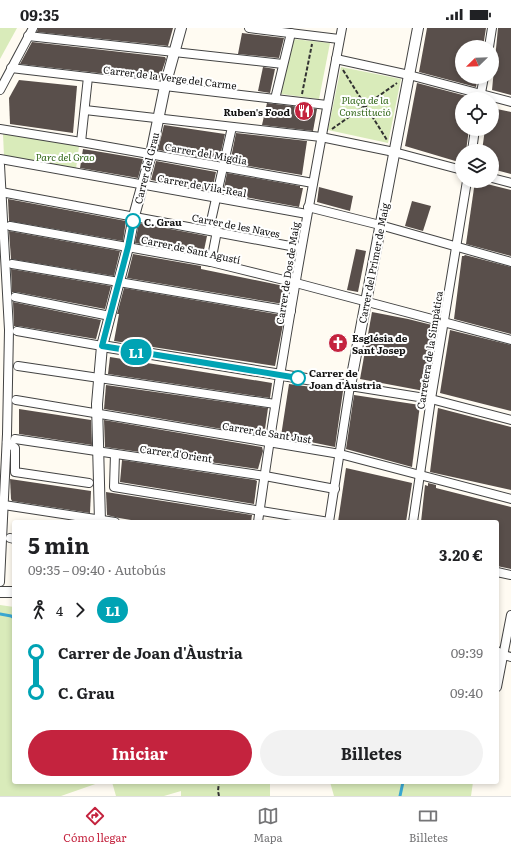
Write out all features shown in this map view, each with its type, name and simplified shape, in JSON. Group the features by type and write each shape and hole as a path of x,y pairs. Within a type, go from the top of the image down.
{"street":[{"path":"0,90 33,28"},
{"name":"Carrer del Grau","path":"101,520 98,414 102,346 151,154 165,86 181,28"},
{"path":"249,28 340,39"},
{"name":"Carrer de Dos de Maig","path":"258,520 275,404 301,248 342,28"},
{"name":"Carrer del Primer de Maig","path":"329,520 350,386 418,28"},
{"path":"490,40 492,28"},
{"path":"275,99 291,33"},
{"path":"28,36 283,64"},
{"path":"336,59 409,75 464,92"},
{"name":"Carrer de la Verge del Carme","path":"11,68 327,105"},
{"path":"81,142 88,77"},
{"path":"499,100 511,102"},
{"path":"85,110 321,137 394,152 455,168"},
{"path":"210,262 216,198 232,127"},
{"name":"Carrer del Migdia","path":"0,129 313,182"},
{"name":"Carrer de Vila-Real","path":"0,159 216,198 308,211 380,225 511,262"},
{"path":"0,165 9,330 11,440 4,505 0,582"},
{"path":"499,180 511,183"},
{"name":"Carretera de la Simpàtica","path":"413,520 465,188"},
{"name":"Carrer de les Naves","path":"1,192 301,248"},
{"name":"Carrer de Sant Agustí","path":"10,226 210,262 366,301 511,340"},
{"path":"12,264 291,312"},
{"path":"14,297 110,316"},
{"path":"17,331 431,399 511,420"},
{"path":"18,366 275,404"},
{"name":"Carrer de Sant Just","path":"16,400 340,454 511,499"},
{"path":"11,440 15,448 15,472 90,483"},
{"name":"Carrer d'Orient","path":"11,440 265,476 335,489"},
{"path":"115,454 114,487 316,520"},
{"path":"4,505 67,518 90,520"},
{"path":"499,572 511,575"},
{"path":"0,592 12,592"},
{"path":"499,678 511,614"}],"path":[{"path":"301,102 314,36"},
{"path":"336,59 394,152"},
{"path":"321,137 409,75"},
{"path":"219,784 219,796"}],"green space":[{"path":"0,28 17,28 0,59"},
{"path":"293,39 330,43 319,99 281,94"},
{"name":"Plaça de la Constitució","path":"341,67 401,79 388,143 328,130"},
{"name":"Parc del Grao","path":"3,134 79,146 76,169 4,156"},
{"path":"0,605 12,607 12,784 95,784 61,796 0,796"},
{"path":"113,784 270,784 270,796 181,796 181,791 164,796 116,796"},
{"path":"331,784 473,784 471,796 334,796"}],"building":[{"path":"38,28 173,28 168,46 37,32"},
{"path":"427,28 486,28 484,40 455,40 455,81 419,72"},
{"path":"498,28 511,28 511,95 492,90 493,84 499,84 499,40 497,40"},
{"path":"242,33 284,38 279,58 238,54"},
{"path":"32,42 165,57 166,59 159,80 20,64"},
{"path":"263,67 275,69 270,93 258,91"},
{"path":"19,80 77,86 73,133 10,124 9,98"},
{"path":"417,83 455,93 455,136 468,136 467,144 455,144 455,161 405,146"},
{"path":"465,84 477,84 476,87"},
{"path":"267,103 317,109 313,131 262,125"},
{"path":"499,109 511,112 511,174 499,171 499,144 483,144 484,136 499,136"},
{"path":"164,125 225,134 219,161 158,150"},
{"path":"236,133 307,141 302,175 230,163"},
{"path":"83,149 143,159 138,178 80,168"},
{"path":"156,161 216,172 212,191 151,180"},
{"path":"227,173 300,186 300,188 303,188 299,207 223,193"},
{"path":"319,187 353,196 350,211 317,202"},
{"path":"499,187 511,190 511,256 466,244 474,188"},
{"path":"8,199 126,221 123,241 9,221"},
{"path":"412,201 431,206 423,231 405,226"},
{"path":"139,223 207,236 203,255 135,243"},
{"path":"9,231 120,251 114,276 11,259"},
{"path":"356,249 366,251 358,292 347,290"},
{"path":"133,254 201,266 201,269 284,286 283,304 127,278"},
{"path":"465,255 511,267 511,334 454,319 462,256"},
{"path":"11,269 111,286 105,309 12,292"},
{"path":"124,288 282,315 282,319 284,319 275,366 114,341 119,314 117,314"},
{"path":"13,302 101,320 96,339 14,326"},
{"path":"372,312 436,326 424,391 360,379"},
{"path":"450,330 511,345 511,411 440,393"},
{"path":"110,357 272,383 270,398 108,374"},
{"path":"289,384 343,391 335,447 281,436"},
{"path":"106,385 268,408 264,436 104,409"},
{"path":"354,395 420,405 412,467 346,449"},
{"path":"438,408 511,427 511,490 430,472"},
{"path":"19,409 91,420 92,445 19,434"},
{"path":"104,420 262,447 263,451 258,469 105,447"},
{"path":"122,460 255,480 257,481 254,504 120,482"},
{"path":"346,468 412,483 406,520 338,520"},
{"path":"10,479 91,491 90,513 12,501"},
{"path":"428,483 436,485 436,488 511,507 511,569 499,566 499,520 421,520 425,485 428,486"},
{"path":"106,492 252,515 251,520 131,520 107,515"}],"waterway":[{"path":"0,614 12,617"},
{"path":"400,796 403,784"}],"bus line":[{"name":"L1","path":"133,221 128,247 102,346 298,378"}],"place":[{"name":"Ruben's Food","path":"304,111"},
{"name":"C. Grau","path":"133,221"},
{"name":"Església de Sant Josep","path":"338,343"},
{"name":"Carrer de Joan d'Àustria","path":"298,378"}]}
